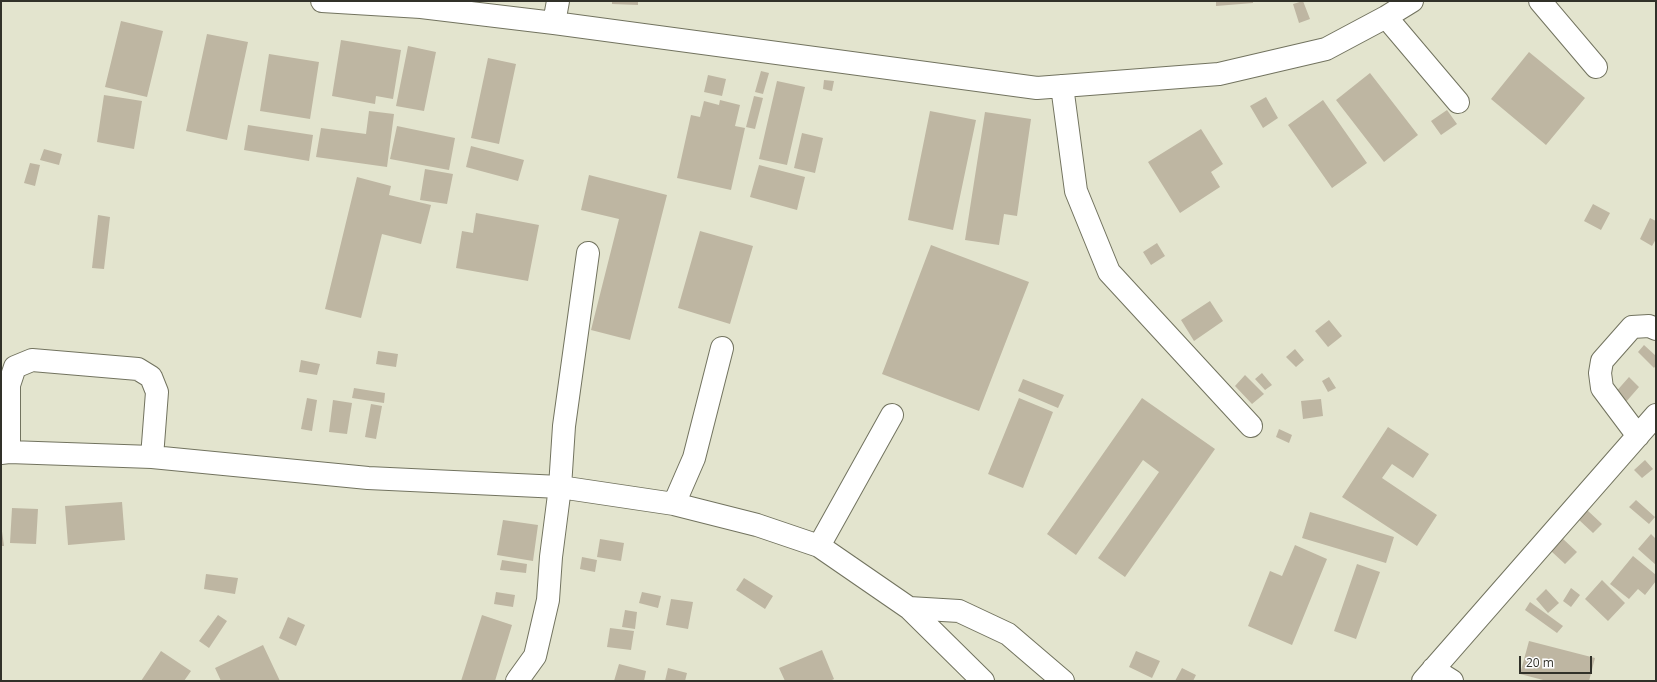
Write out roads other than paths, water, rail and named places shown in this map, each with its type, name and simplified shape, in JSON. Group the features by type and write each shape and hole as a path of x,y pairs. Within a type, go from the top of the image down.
{"street":[{"path":"322,1 421,7 554,23 1038,88 1219,74 1326,49 1386,17 1412,1"},
{"path":"554,23 558,1"},
{"path":"1540,1 1596,66"},
{"path":"1386,17 1458,102"},
{"path":"1062,86 1076,191 1109,272 1251,426"},
{"path":"518,681 535,656 546,607 560,487 564,426 588,253"},
{"path":"1638,436 1602,388 1600,373 1602,361 1632,327 1649,326 1656,329"},
{"path":"674,504 694,458 722,348"},
{"path":"152,457 157,392 151,377 138,370 32,360 15,367 9,384 5,453 152,457 368,478 560,487 674,504 757,525 819,546 909,608 983,681"},
{"path":"819,546 892,415"},
{"path":"1452,681 1428,675 1656,415"},
{"path":"909,608 959,611 1008,634 1063,681"}]}
